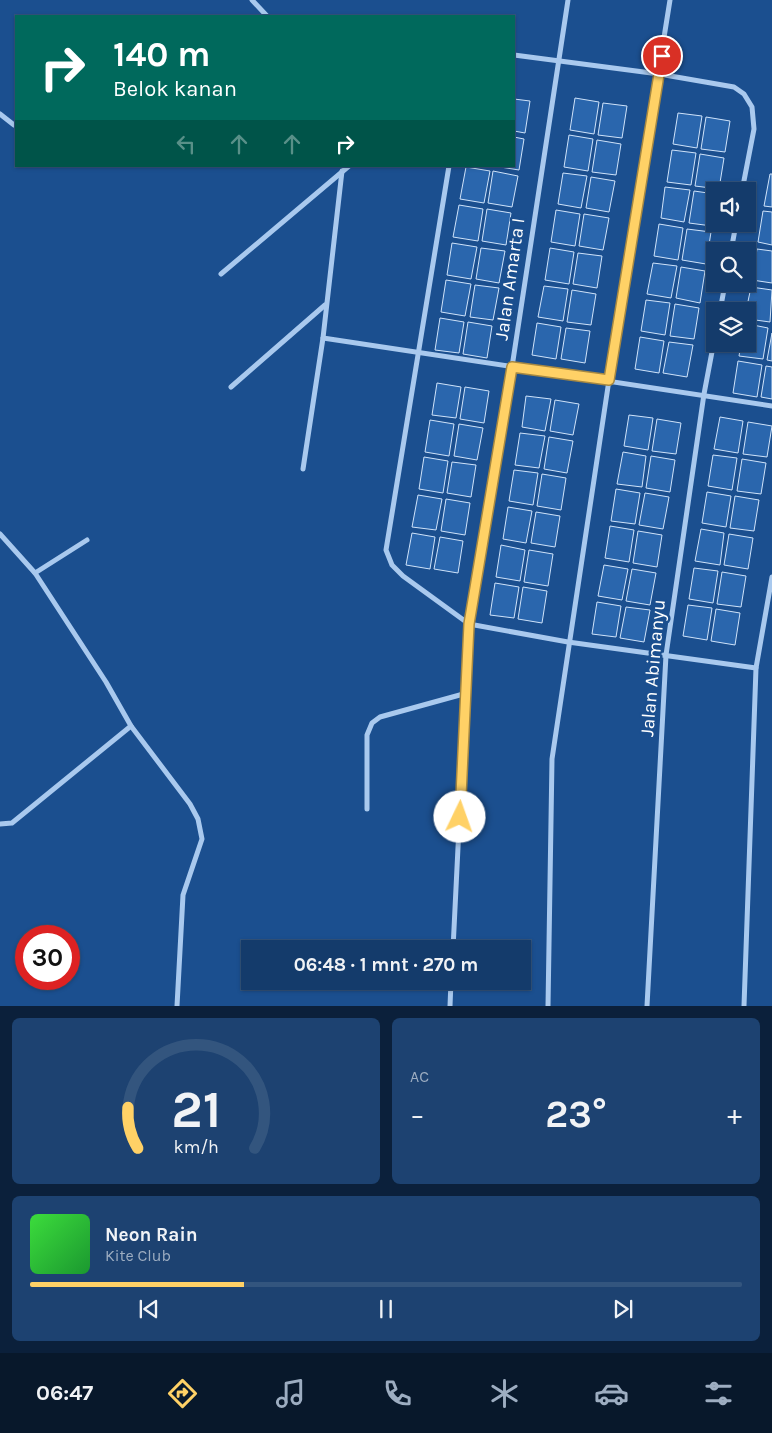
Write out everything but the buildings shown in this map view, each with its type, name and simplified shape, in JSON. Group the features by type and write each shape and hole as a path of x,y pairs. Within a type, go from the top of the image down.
{"street":[{"path":"252,0 266,15"},
{"name":"Jalan Amarta I","path":"453,940 469,624 512,367 568,0"},
{"path":"548,1006 552,758 568,642 670,0"},
{"path":"515,55 659,74 734,87 744,94 752,107 754,129 744,182"},
{"path":"0,114 14,125"},
{"path":"221,274 348,167"},
{"path":"448,167 386,550 392,564 403,576 469,624 568,642 756,668"},
{"path":"303,469 323,338 325,305 342,171"},
{"path":"231,388 325,305"},
{"path":"323,338 704,394 772,406"},
{"name":"Jalan Abimanyu","path":"647,1006 666,655 704,394 712,352"},
{"path":"0,534 35,573 106,682 131,726 190,804 198,819 202,840 183,895 177,1006"},
{"path":"35,573 87,540"},
{"path":"744,1006 756,668 772,577"},
{"path":"367,809 367,735 372,723 380,717 467,693"},
{"path":"0,824 12,823 131,726"},
{"path":"450,1006 451,990"}],"route":[{"path":"460,817 469,624 512,367 609,380 662,56"}]}
